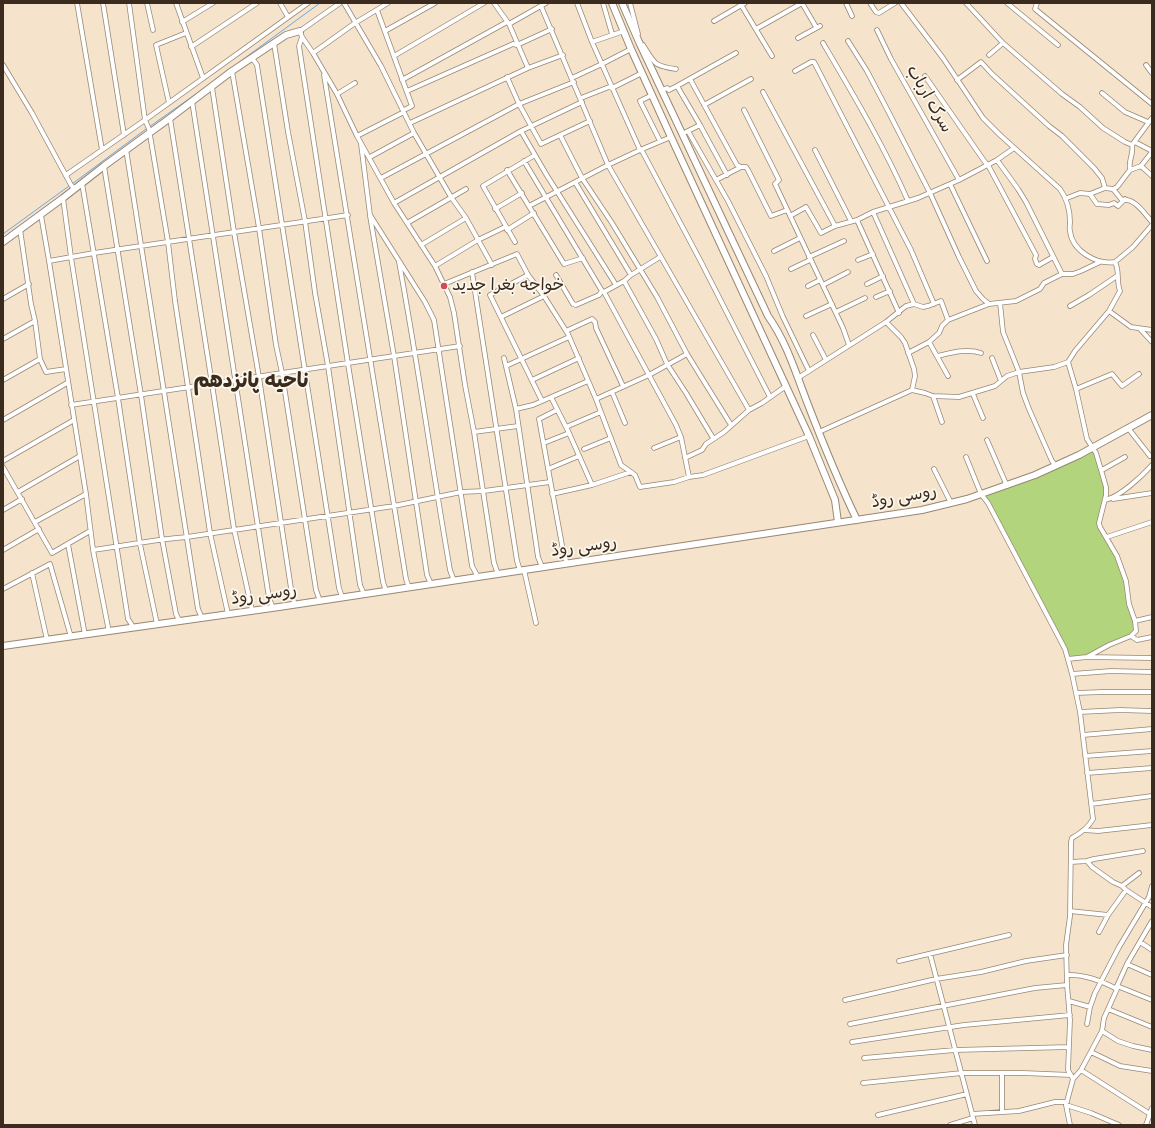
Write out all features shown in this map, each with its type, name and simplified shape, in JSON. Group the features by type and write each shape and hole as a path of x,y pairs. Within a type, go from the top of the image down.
{"street":[{"path":"77,3 102,150"},
{"path":"103,3 124,135"},
{"path":"129,3 146,120 168,242 174,301 210,533 228,614"},
{"path":"147,3 153,30"},
{"path":"176,3 203,78"},
{"path":"182,22 212,3"},
{"path":"191,47 257,3"},
{"path":"280,3 288,17"},
{"path":"66,176 308,3"},
{"path":"3,242 63,198 74,188 82,184 149,130 170,118 232,71 286,36 301,34 340,3"},
{"path":"344,3 381,66 414,133 451,197 466,218 492,265"},
{"path":"313,53 355,23 388,3"},
{"path":"385,31 435,3"},
{"path":"394,56 484,3"},
{"path":"494,3 508,23 528,68"},
{"path":"402,80 546,3"},
{"path":"577,3 612,88 641,150 700,260 770,397"},
{"path":"603,3 612,34"},
{"path":"612,3 652,96 809,436 835,500 838,522"},
{"path":"622,3 768,316 784,341 819,432 847,500 857,520"},
{"path":"630,3 641,41 655,64 676,69"},
{"path":"756,29 802,3 818,26 798,38"},
{"path":"846,3 852,16"},
{"path":"870,3 876,12 879,13 895,3"},
{"path":"901,3 943,58 983,118 1014,148 1050,179 1067,198 1070,210 1070,232 1074,243 1088,255 1100,262"},
{"path":"1007,3 1058,45"},
{"path":"1037,3 1035,10 1152,104"},
{"path":"714,21 742,4 772,56"},
{"path":"968,4 1003,43 1062,94 1080,106 1103,128 1125,142 1134,143 1152,152 1141,166 1130,170 1117,187 1112,189 1105,188 1090,194 1080,193 1067,198"},
{"path":"541,6 582,100 608,165 749,410"},
{"path":"357,136 412,106 377,10"},
{"path":"407,91 513,44 518,46 552,29"},
{"name":"سرک ارباب","path":"877,30 891,59 959,180"},
{"path":"592,42 624,31"},
{"path":"169,103 156,45 186,33"},
{"path":"301,34 337,94 357,136 394,202 434,266 450,297 460,346 464,378 484,491 494,563 498,574"},
{"path":"301,34 299,46 348,364 383,582 386,591"},
{"path":"848,41 867,71 930,193 976,291 990,304"},
{"path":"274,43 288,132 305,221 360,585 364,594"},
{"path":"823,43 863,110 886,156 896,172 908,201"},
{"path":"989,55 1003,43"},
{"path":"381,178 519,104 573,80 631,49"},
{"path":"662,90 667,88 668,90 677,86 736,53"},
{"path":"410,123 528,68 562,55"},
{"path":"252,58 257,65 327,515 339,588 342,597"},
{"path":"795,71 813,61 814,62 911,250 934,304"},
{"path":"957,80 981,62 992,74 1062,136 1094,168 1102,178 1105,188"},
{"path":"3,65 74,188"},
{"path":"1146,65 1152,73"},
{"path":"232,71 259,228 276,346 282,373 304,519 316,590 320,601"},
{"path":"324,72 406,579 409,588"},
{"path":"394,202 521,131 609,87 612,88 642,73"},
{"path":"925,76 962,132 987,165 1036,255 1035,259 1037,264 1039,265 1053,258"},
{"path":"507,78 531,127 542,144 590,121"},
{"path":"690,79 737,165 746,167 748,170 771,216 787,210"},
{"path":"704,104 751,79"},
{"path":"337,94 355,83"},
{"path":"677,86 727,175"},
{"path":"212,87 234,232 260,377 292,595 295,604"},
{"path":"763,92 835,226"},
{"path":"1102,93 1125,112 1148,122"},
{"path":"652,96 640,101 660,141"},
{"path":"192,101 268,598 273,608"},
{"path":"744,110 779,180 775,184 836,312 849,345"},
{"path":"170,118 234,529 252,610"},
{"path":"1130,170 1129,162 1134,143 1152,118"},
{"path":"682,134 700,125"},
{"path":"521,131 557,192 616,285"},
{"path":"688,131 716,180 766,276 783,317 809,371"},
{"path":"370,157 414,133"},
{"path":"560,136 582,178 598,200 656,297 687,354 731,425"},
{"path":"529,206 608,165 671,137"},
{"path":"361,142 370,214 394,356 427,575 431,584"},
{"path":"790,216 806,207 820,232 930,193 997,160 1014,148"},
{"path":"126,149 198,609 202,618"},
{"path":"815,150 852,221"},
{"path":"515,242 483,186 507,170 535,155"},
{"path":"997,160 1026,202 1062,274"},
{"path":"524,161 603,291 649,375 681,437 689,477"},
{"path":"104,166 141,395 162,539 176,614 180,622"},
{"path":"1141,166 1152,176"},
{"path":"716,180 741,167"},
{"path":"507,170 564,264 583,258"},
{"path":"575,182 631,275"},
{"path":"82,184 118,398 140,544 157,624"},
{"path":"950,184 987,261"},
{"path":"407,223 466,189"},
{"path":"908,353 929,342 939,333 942,326 948,320 990,304 1016,300 1040,289 1044,283 1062,274 1073,274 1100,262 1115,262 1133,247 1152,224 1135,203 1131,200 1122,200 1112,189"},
{"path":"495,209 522,193"},
{"path":"1090,194 1097,204 1109,205 1114,203 1118,206 1125,199"},
{"path":"63,198 93,402 128,619 134,628"},
{"path":"873,212 914,304"},
{"path":"434,266 478,240 506,228 534,213"},
{"path":"370,214 425,302 434,320 472,566 478,577"},
{"path":"40,215 49,261 67,383 80,456 93,550 109,632"},
{"path":"49,261 348,215"},
{"path":"421,245 466,218"},
{"path":"857,220 899,313"},
{"path":"714,230 725,226"},
{"path":"20,229 40,358 46,372 66,369"},
{"path":"774,251 800,238"},
{"path":"791,269 844,241"},
{"path":"444,284 517,254 528,275 544,296 566,331 596,399 621,465 637,478 640,487 674,482 703,474 809,436"},
{"path":"858,260 873,254"},
{"path":"556,276 573,304 576,305 599,295 603,291 624,281 639,269 660,256"},
{"path":"398,259 416,353 450,570 454,581"},
{"path":"819,432 912,390 933,396 959,397 973,394 994,386 1007,376 1019,372 1054,368 1068,362 1075,351 1109,311 1120,291 1117,276 1118,269 1115,262"},
{"path":"472,272 517,561 522,570 536,623"},
{"path":"823,286 848,272"},
{"path":"528,275 490,295 523,359 542,401"},
{"path":"867,284 883,276"},
{"path":"1070,306 1117,276"},
{"path":"808,286 820,280"},
{"path":"624,281 656,339 667,364 713,438"},
{"path":"3,299 29,284"},
{"path":"876,297 890,291"},
{"path":"501,318 544,296"},
{"path":"836,312 865,298"},
{"path":"798,378 886,322 906,306 914,304 923,307 941,301 948,320"},
{"path":"1000,303 1003,332 1019,372 1023,393 1052,461 1056,466"},
{"path":"806,316 832,304"},
{"path":"1109,311 1131,327 1152,330"},
{"path":"566,331 592,319 623,386"},
{"path":"3,339 35,321"},
{"path":"886,322 901,337 908,353 915,376 912,390"},
{"path":"1140,329 1152,342"},
{"path":"813,335 826,360"},
{"path":"506,366 569,337"},
{"path":"929,342 948,376"},
{"path":"71,405 460,346"},
{"path":"938,356 969,351 981,353"},
{"path":"596,399 649,375 687,354"},
{"path":"3,380 40,358"},
{"path":"504,358 516,409 538,557 542,567"},
{"path":"532,380 579,358"},
{"path":"992,358 1001,381"},
{"path":"1068,362 1076,389 1087,439 1093,447 1102,470 1106,487 1106,495 1099,523 1100,527 1117,556 1126,582 1129,604 1135,621 1136,631 1131,636 1109,645 1087,657"},
{"path":"1076,389 1110,374 1113,375 1122,386 1139,374"},
{"path":"516,409 533,405 588,381"},
{"path":"3,420 67,383"},
{"path":"685,458 702,450 713,438 724,432 749,410 762,403 786,386"},
{"path":"612,392 625,423"},
{"path":"973,394 983,418"},
{"path":"933,396 942,422"},
{"path":"551,397 592,485"},
{"path":"557,410 539,419 564,556 567,563"},
{"path":"566,427 601,412"},
{"name":"روسی روڈ","path":"3,646 180,622 922,510 1007,486 1056,466 1152,415"},
{"path":"3,461 74,420"},
{"path":"474,432 518,426"},
{"path":"1128,428 1150,456"},
{"path":"544,443 569,433"},
{"path":"654,448 681,437"},
{"path":"584,449 611,438"},
{"path":"987,440 1007,486"},
{"path":"18,492 80,456"},
{"path":"548,469 579,456"},
{"path":"966,457 981,494 988,503 1065,649 1080,712 1093,819 1084,830 1072,838 1070,911 1066,945 1067,985 1070,1015 1068,1070 1072,1077"},
{"path":"1102,470 1125,457"},
{"path":"1112,499 1152,465"},
{"path":"3,467 52,553 90,531"},
{"path":"934,469 951,503"},
{"path":"552,494 592,485 631,472"},
{"path":"93,550 394,506 461,492 484,491 550,482"},
{"path":"1105,500 1152,493"},
{"path":"34,522 86,494"},
{"path":"3,510 22,499"},
{"path":"1107,537 1152,522"},
{"path":"3,550 39,529"},
{"path":"68,544 85,634"},
{"path":"3,589 50,564 71,637"},
{"path":"32,573 47,640"},
{"path":"1135,621 1152,617"},
{"path":"1131,636 1137,640 1152,637"},
{"path":"1068,659 1087,657 1152,658"},
{"path":"1072,674 1111,671 1152,672"},
{"path":"1076,693 1152,692"},
{"path":"1080,712 1120,710 1152,711"},
{"path":"1083,735 1152,729"},
{"path":"1085,756 1152,751"},
{"path":"1087,773 1152,768"},
{"path":"1092,804 1152,796"},
{"path":"1084,830 1098,831 1152,825"},
{"path":"1071,862 1087,861 1143,851"},
{"path":"1087,861 1092,868 1113,882 1122,886 1152,907"},
{"path":"1122,886 1139,873"},
{"path":"1087,1024 1090,1007 1119,947 1149,897 1152,886"},
{"path":"1099,932 1108,915 1126,890"},
{"path":"1070,911 1108,915"},
{"path":"1070,1125 1066,1103 1072,1077 1081,1070 1102,1031 1104,1018 1127,964 1152,923"},
{"path":"899,962 1009,935"},
{"path":"1140,942 1152,950"},
{"path":"930,954 975,1125"},
{"path":"845,1000 936,979 981,972 1026,960 1067,955"},
{"path":"1127,964 1152,975"},
{"path":"1067,975 1079,974 1152,1000"},
{"path":"850,1024 944,1004 1035,988 1067,985"},
{"path":"1069,1002 1090,1007"},
{"path":"1108,1009 1152,1027"},
{"path":"852,1042 949,1027 1070,1015"},
{"path":"1102,1031 1118,1041 1152,1050"},
{"path":"864,1058 955,1050 1069,1047"},
{"path":"1091,1052 1120,1066 1152,1071"},
{"path":"1081,1070 1150,1114"},
{"path":"864,1083 962,1074 1072,1077"},
{"path":"1002,1074 1002,1112"},
{"path":"878,1115 967,1094"},
{"path":"950,1125 972,1116 1002,1112 1019,1112 1055,1102 1066,1103 1119,1125"},
{"path":"1146,1125 1152,1108"}],"green space":[{"path":"1093,447 1106,487 1099,523 1122,571 1136,631 1087,657 1068,659 981,494 996,490"}],"waterway":[{"path":"238,63 320,3"},
{"path":"149,127 213,82"},
{"path":"72,184 146,129"},
{"path":"3,234 69,186"}],"place":[{"name":"خواجه بغرا جدید","path":"444,286"}],"district":[{"name":"ناحیه پانزدهم","path":"251,381"}]}
